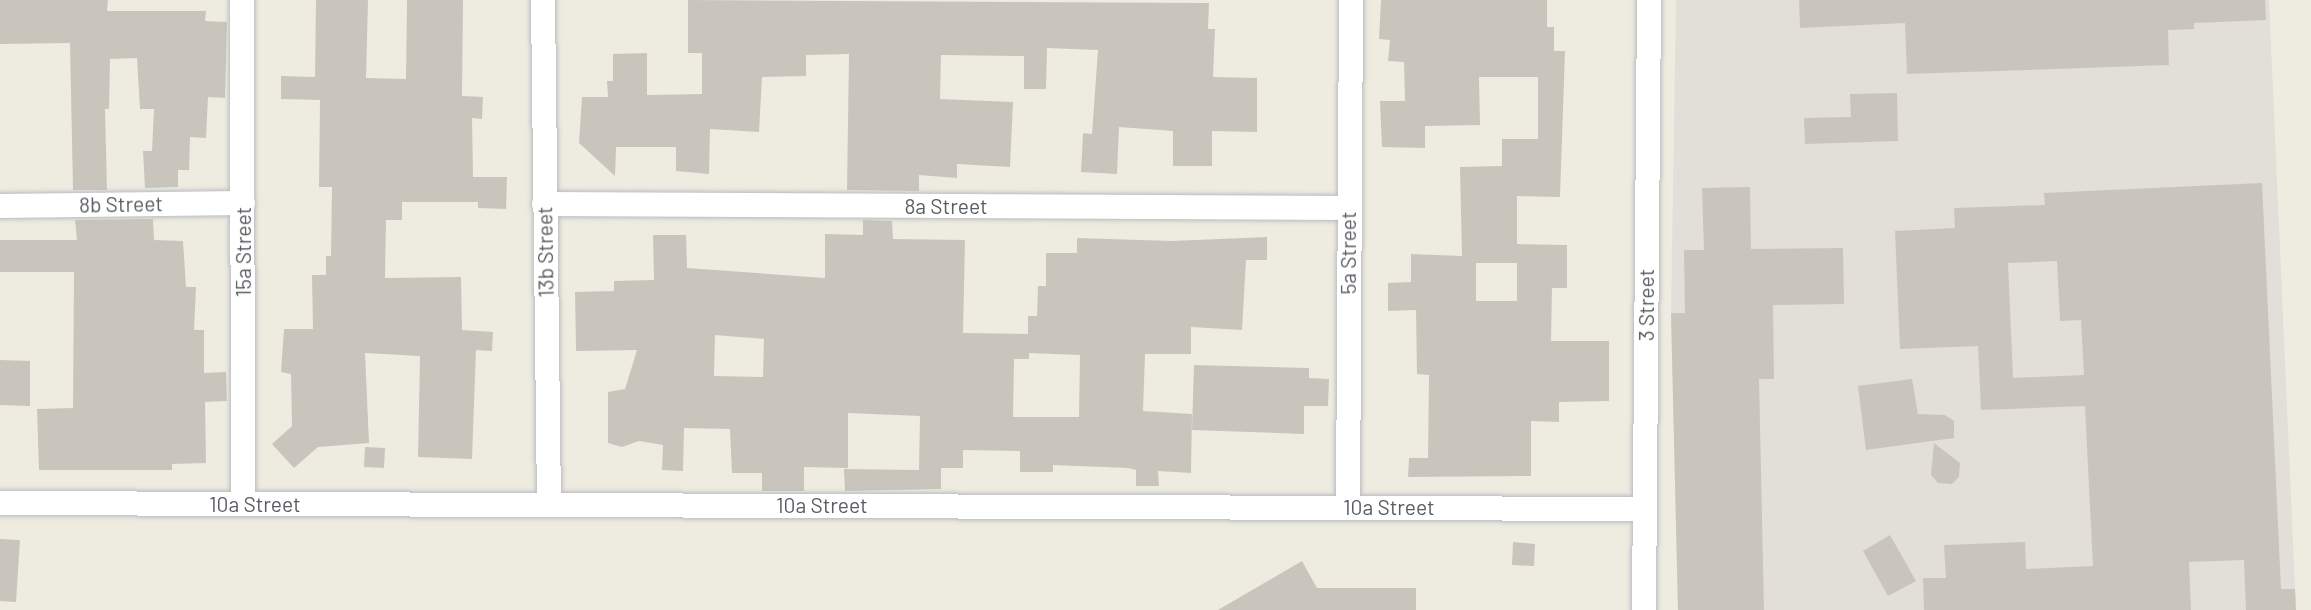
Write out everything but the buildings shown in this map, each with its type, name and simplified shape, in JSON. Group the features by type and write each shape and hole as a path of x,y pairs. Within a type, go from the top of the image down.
{"street":[{"name":"15a Street","path":"242,0 243,504"},
{"name":"13b Street","path":"543,0 549,504"},
{"name":"5a Street","path":"1348,507 1351,0"},
{"name":"3 Street","path":"1644,610 1649,0"},
{"name":"8b Street","path":"0,206 243,203"},
{"name":"8a Street","path":"544,204 1349,208"},
{"name":"10a Street","path":"0,503 1644,509"}],"shaded area":[{"path":"1676,0 2269,0 2296,610 1678,610 1671,313"}]}
